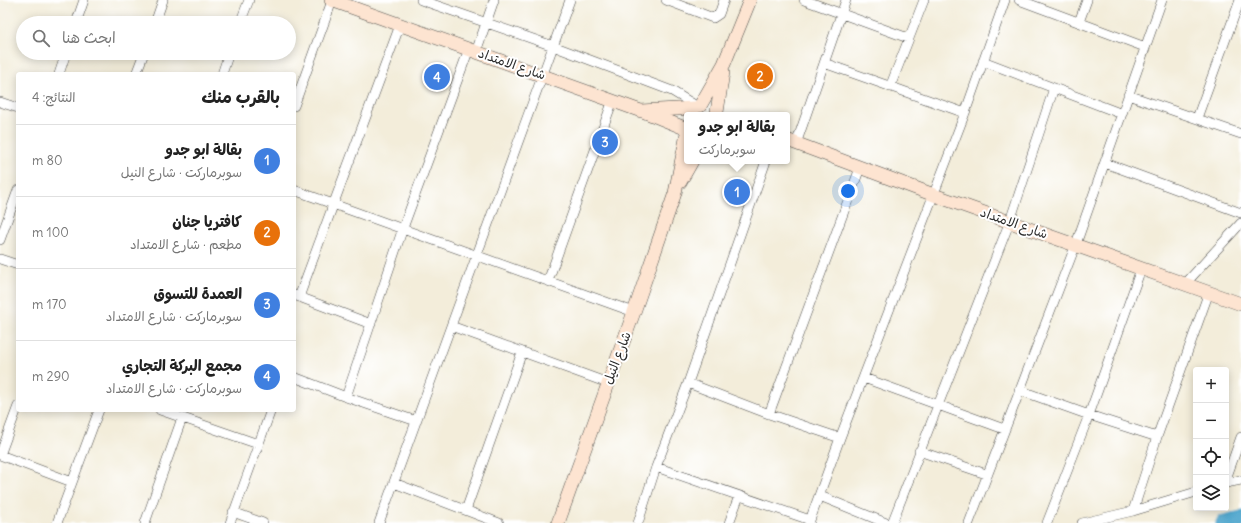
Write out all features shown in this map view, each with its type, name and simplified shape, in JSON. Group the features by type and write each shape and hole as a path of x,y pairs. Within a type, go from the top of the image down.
{"street":[{"path":"78,16 84,0"},
{"path":"157,16 163,0"},
{"path":"243,16 249,0"},
{"path":"296,100 332,0"},
{"name":"شارع الامتداد","path":"332,0 642,111 696,109"},
{"path":"420,0 553,46 672,91 696,109 712,108 717,112"},
{"path":"346,397 402,228 472,51 486,23 494,0"},
{"path":"379,523 570,0"},
{"path":"666,0 714,18 719,14 724,0"},
{"path":"696,109 724,64 750,0"},
{"path":"804,0 908,38"},
{"path":"792,142 824,63 846,0"},
{"path":"890,87 924,0"},
{"path":"656,467 809,522 965,113 1005,0"},
{"path":"1019,0 1145,47"},
{"path":"1079,22 1087,0"},
{"path":"969,523 986,474 1076,244 1162,0"},
{"path":"1197,118 1232,26 1240,0"},
{"path":"371,324 296,296 334,204 400,25"},
{"path":"1232,26 1241,29"},
{"path":"59,72 63,60"},
{"path":"137,72 141,60"},
{"path":"223,72 227,60"},
{"path":"983,61 1122,114"},
{"path":"824,63 965,113"},
{"path":"719,112 724,64"},
{"path":"892,523 937,404 1010,221 1054,88"},
{"path":"1128,95 1241,134"},
{"path":"548,281 613,100"},
{"path":"0,102 16,107"},
{"path":"642,111 684,128"},
{"name":"شارع الامتداد","path":"792,142 934,195 1076,244 1141,269 1241,304"},
{"name":"شارع النيل","path":"558,523 634,312 674,193 684,148"},
{"name":"شارع النيل","path":"674,193 690,164"},
{"path":"638,523 656,467 688,383 765,164"},
{"path":"1105,164 1241,213"},
{"path":"769,414 860,168"},
{"path":"296,191 476,254 634,312"},
{"path":"0,240 16,196"},
{"path":"1186,284 1241,223"},
{"path":"0,258 16,264"},
{"path":"1047,523 1089,416 1141,269"},
{"path":"1133,511 1157,437 1209,292"},
{"path":"450,326 608,383"},
{"path":"466,510 522,352"},
{"path":"296,378 416,421"},
{"path":"864,378 1004,429"},
{"path":"688,383 769,414 840,438"},
{"path":"1019,390 1089,416 1157,437"},
{"path":"16,411 0,455 72,482"},
{"path":"57,523 98,412"},
{"path":"166,412 258,444"},
{"path":"230,523 269,412"},
{"path":"145,523 182,418"},
{"path":"1227,475 1241,437"},
{"path":"919,451 986,474"},
{"path":"1229,482 1241,480"},
{"path":"394,483 499,523"},
{"path":"1082,523 1133,511 1193,493"},
{"path":"729,523 739,496"},
{"path":"820,496 886,523"},
{"path":"234,512 263,523"}],"waterway":[{"path":"1224,523 1241,519"}],"place":[{"name":"كافتريا جنان","path":"760,76"},
{"name":"مجمع البركة التجاري","path":"437,77"},
{"name":"العمدة للتسوق","path":"605,142"},
{"name":"بقالة ابو جدو","path":"737,192"}]}
